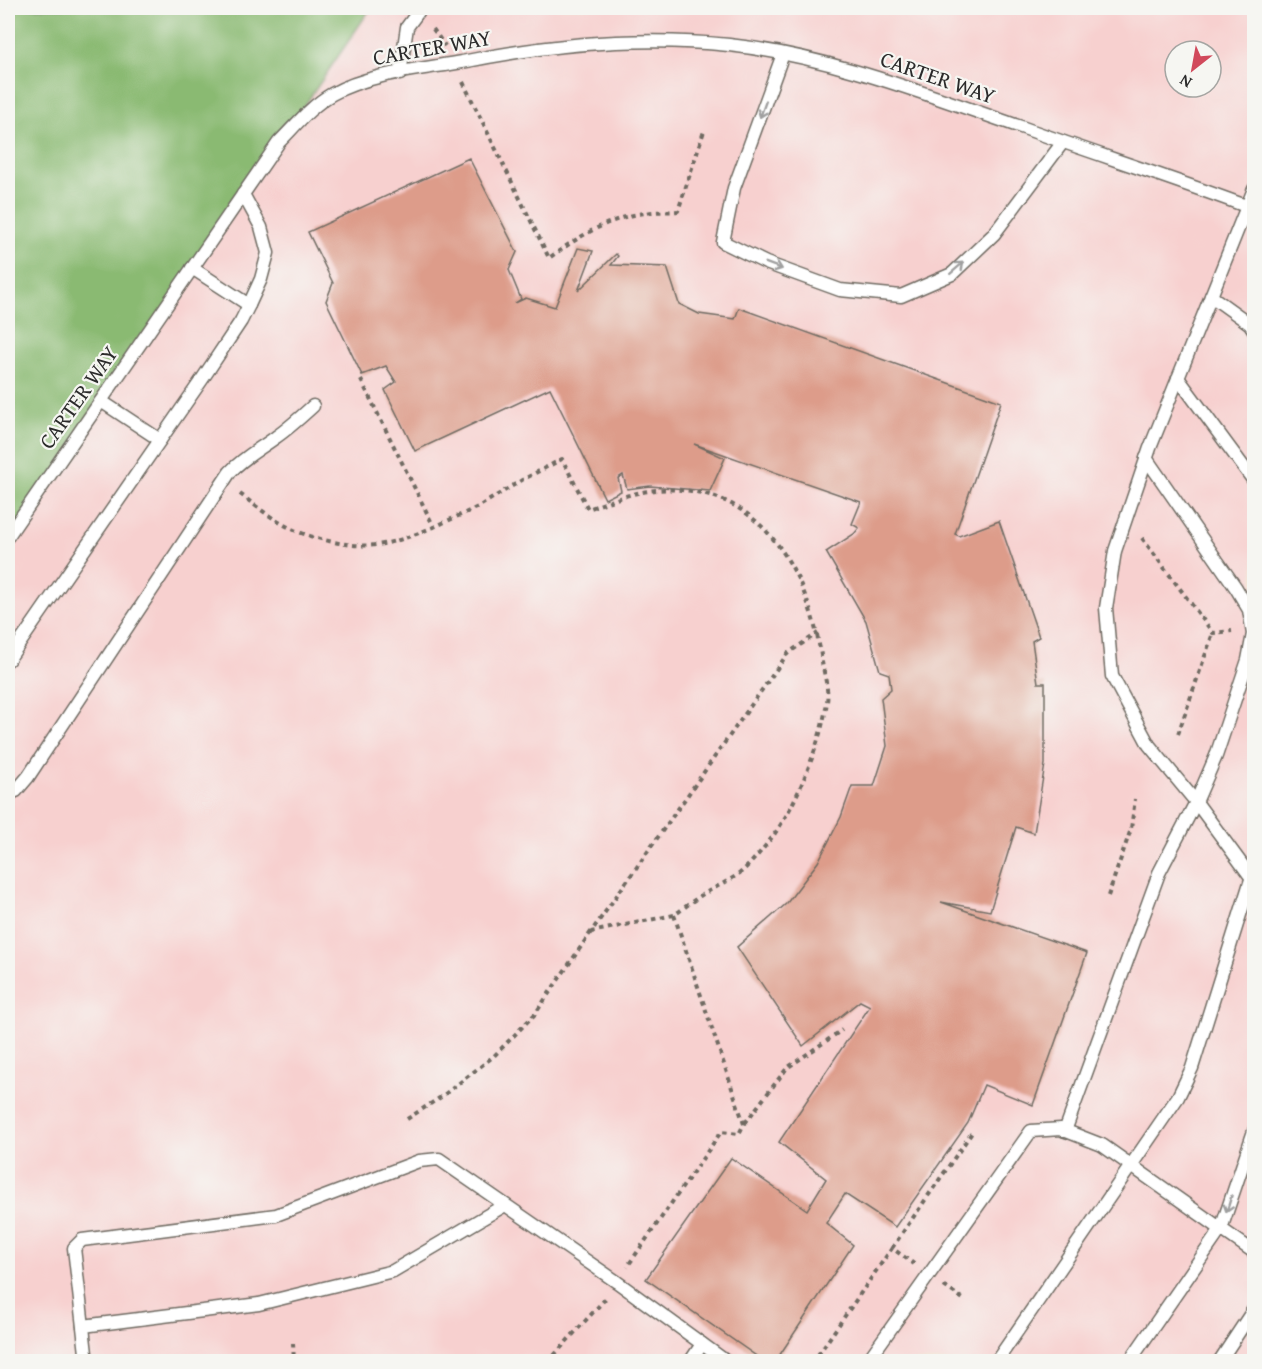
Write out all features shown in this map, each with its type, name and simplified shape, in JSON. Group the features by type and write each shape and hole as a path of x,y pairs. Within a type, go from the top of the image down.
{"lane":[{"path":"400,74 407,27 421,8"},
{"name":"CARTER WAY","path":"8,536 279,142 307,112 333,94 360,81 455,63 588,44 665,41 730,45 783,54 877,77 1251,208"},
{"path":"783,54 734,188 723,242 766,263 840,290 901,296 952,274 994,234 1063,142"},
{"path":"996,1362 1178,1097 1192,1068 1253,876 1149,745 1112,676 1106,608 1115,551 1146,458 1211,296 1251,208 1254,189"},
{"path":"8,660 241,321 261,279 268,253 261,227 243,194"},
{"path":"192,268 249,305"},
{"path":"1211,296 1250,324 1254,330"},
{"path":"1178,378 1254,481"},
{"path":"101,401 160,440"},
{"path":"8,794 16,791 28,777 230,472 249,454 274,438 313,406"},
{"path":"1065,1131 1159,873 1196,802 1216,756 1248,660 1253,634 1249,610 1236,588 1146,458"},
{"path":"867,1362 1032,1131 1061,1129 1102,1145 1254,1252"},
{"path":"1129,1362 1221,1229 1254,1131"},
{"path":"87,1362 74,1248 82,1240 276,1215 419,1161 440,1159 727,1362"},
{"path":"83,1326 259,1304 393,1271 505,1205"},
{"path":"1219,1362 1254,1309"},
{"path":"690,1362 702,1344"}],"path":[{"path":"433,29 455,63 549,258 572,241 606,223 645,213 678,212 704,131"},
{"path":"361,380 434,527"},
{"path":"238,492 262,511 290,528 342,543 376,545 434,527 478,507 562,459 588,509 646,490 684,490 724,501 749,514 769,533 797,574 818,633 828,700 802,786 774,836 740,873 700,896 674,915 591,932"},
{"path":"1142,538 1213,633"},
{"path":"1213,633 1252,628"},
{"path":"407,1119 441,1097 494,1056 535,1014 788,653 818,633"},
{"path":"1178,734 1213,633"},
{"path":"1108,896 1131,829 1135,799"},
{"path":"674,915 744,1124"},
{"path":"548,1362 603,1303 721,1132 739,1134 744,1124 787,1068 842,1030"},
{"path":"813,1362 973,1131"},
{"path":"892,1248 963,1299"},
{"path":"293,1343 294,1362"}],"shaded area":[{"path":"359,8 1254,8 1254,1361 8,1362 8,507"}],"green space":[{"path":"8,8 371,8 8,542"}],"building":[{"path":"469,158 517,252 509,270 521,299 515,303 526,298 555,307 578,248 593,251 578,291 616,254 618,256 611,265 667,267 679,304 699,314 735,319 739,308 1001,402 955,534 959,536 999,521 1039,637 1032,641 1038,683 1045,683 1045,764 1034,833 1016,827 990,911 941,902 1087,953 1033,1105 984,1085 968,1123 895,1227 845,1194 826,1223 853,1245 775,1362 765,1362 646,1279 731,1158 807,1210 826,1179 779,1142 870,1006 860,1001 803,1046 737,947 787,903 818,862 841,817 852,786 874,786 887,746 881,698 891,689 889,674 880,671 866,621 826,552 854,534 859,528 852,524 861,502 694,444 725,458 710,491 650,486 627,489 623,475 618,478 621,491 605,499 550,388 415,451 385,390 396,382 386,366 362,375 326,301 333,283 308,232"}]}
